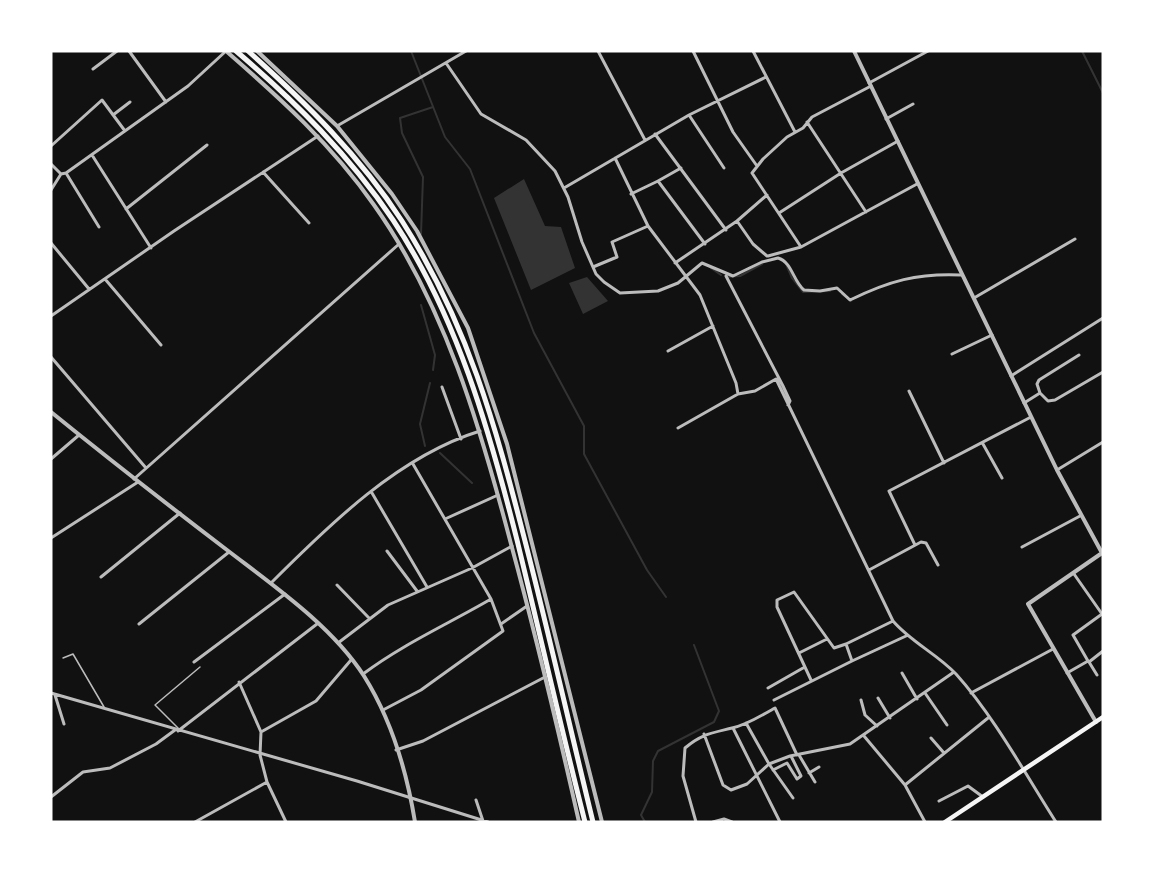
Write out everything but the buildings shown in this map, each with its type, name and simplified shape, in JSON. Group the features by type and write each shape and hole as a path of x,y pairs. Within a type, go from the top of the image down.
{"highway":[{"path":"236,51 286,93 324,132 362,177 394,222 438,303 477,394 585,822"},
{"path":"248,51 284,80 330,128 393,207 413,239 462,334 497,429 593,822"},
{"path":"564,742 573,740"}],"main road":[{"path":"945,822 1103,717"}],"street":[{"path":"93,69 117,51"},
{"path":"129,51 166,102"},
{"path":"51,190 61,174 66,173 166,102 226,51 319,136 356,180 399,244 449,345 481,431 528,606 535,623 579,822"},
{"path":"258,51 284,80 337,126 392,194 417,231 468,328 507,444 602,822"},
{"path":"337,126 466,51"},
{"path":"598,51 645,140"},
{"path":"693,51 733,132 757,166"},
{"path":"753,51 795,133"},
{"path":"854,51 1057,470 1102,553 1028,604 1096,722"},
{"path":"801,247 753,172 812,117 928,51"},
{"path":"446,63 481,114 535,147 547,159 564,188 577,230 593,267 600,279 620,293 658,291 686,278 702,263 725,275 739,275 768,258 801,247 917,184"},
{"path":"564,188 689,115 766,77"},
{"path":"51,146 102,100 125,131"},
{"path":"113,115 130,102"},
{"path":"886,119 913,104"},
{"path":"689,115 724,168"},
{"path":"807,122 866,212"},
{"path":"655,134 726,230"},
{"path":"51,316 319,136"},
{"path":"779,213 841,173 897,141"},
{"path":"126,209 207,145"},
{"path":"92,155 151,248"},
{"path":"615,158 648,226 700,295 738,394"},
{"path":"51,164 61,174"},
{"path":"631,194 681,168"},
{"path":"263,172 309,223"},
{"path":"66,173 99,227"},
{"path":"658,181 705,244"},
{"path":"675,263 726,230 767,195"},
{"path":"737,221 753,244 768,258 785,260 793,277 804,290 820,291 837,288 850,300 891,281 932,275 961,275"},
{"path":"593,267 617,257 612,242 648,226"},
{"path":"974,298 1075,239"},
{"path":"51,243 89,289"},
{"path":"51,538 136,480 146,468 399,244"},
{"path":"725,275 783,386 790,401 788,405"},
{"path":"105,279 161,345"},
{"path":"1011,376 1103,318"},
{"path":"668,351 713,326"},
{"path":"952,354 992,335"},
{"path":"1079,355 1039,380 1036,384 1040,393 1052,401 1103,372"},
{"path":"51,357 146,468"},
{"path":"678,428 738,394 755,391 776,379 893,621 906,636 954,672 971,693 1056,822"},
{"path":"442,387 461,439"},
{"path":"909,391 944,463"},
{"path":"1024,403 1040,393"},
{"path":"51,412 229,552 272,582 337,644 363,674 383,710 411,799 415,822"},
{"path":"915,545 889,491 1031,417"},
{"path":"272,582 372,492 413,464 481,431"},
{"path":"51,459 79,435"},
{"path":"1057,470 1103,442"},
{"path":"983,444 1002,478"},
{"path":"383,710 421,690 503,631 491,599 413,464"},
{"path":"372,492 427,587"},
{"path":"445,519 499,495"},
{"path":"101,577 180,513"},
{"path":"1022,547 1080,516"},
{"path":"869,570 915,545 926,543 938,565"},
{"path":"337,644 388,605 472,568 512,546"},
{"path":"387,551 417,591"},
{"path":"139,624 229,552"},
{"path":"1074,574 1102,613 1073,635 1096,675"},
{"path":"337,585 369,618"},
{"path":"811,680 776,602 791,592 796,594 809,616 834,648 893,621"},
{"path":"194,662 285,594"},
{"path":"363,674 396,649 449,624 491,599"},
{"path":"501,624 528,606"},
{"path":"51,797 83,772 110,768 156,744 317,624"},
{"path":"774,700 811,680 906,636"},
{"path":"798,653 827,639"},
{"path":"846,644 852,661"},
{"path":"971,693 1053,649"},
{"path":"1067,673 1103,651"},
{"path":"261,732 316,700 351,660"},
{"path":"768,688 804,668"},
{"path":"704,734 725,786 731,790 739,788 769,764 791,756 843,746 864,736 954,672"},
{"path":"902,673 917,699"},
{"path":"396,750 441,732 545,676"},
{"path":"239,682 261,732 260,755 267,782 286,822"},
{"path":"925,693 947,726"},
{"path":"53,694 104,707 488,822"},
{"path":"53,694 64,724"},
{"path":"878,698 890,718"},
{"path":"861,700 865,715 877,726"},
{"path":"696,822 682,776 685,748 704,734 733,728 775,708 798,755 815,783"},
{"path":"905,785 988,718"},
{"path":"746,723 769,764 793,798"},
{"path":"733,728 780,822"},
{"path":"864,736 905,785 925,822"},
{"path":"931,738 944,753"},
{"path":"773,770 788,763 797,779 800,778 791,756"},
{"path":"809,773 819,767"},
{"path":"195,822 267,782"},
{"path":"939,801 968,786 983,797"},
{"path":"476,800 481,821"},
{"path":"713,822 724,819 732,822"}],"lane":[{"path":"63,658 73,654 104,707"},
{"path":"177,730 156,705 200,667"}],"shaded area":[{"path":"524,179 545,226 561,227 575,268 531,290 494,198"},
{"path":"587,277 608,301 583,314 569,283"}],"waterway":[{"path":"411,51 445,137 470,169 534,333 584,426 584,454 647,570 666,597"},
{"path":"1082,51 1103,93"},
{"path":"421,234 423,177 402,133 400,118 433,107"},
{"path":"726,277 740,276 762,264"},
{"path":"786,264 792,278 803,292 830,291"},
{"path":"711,268 721,275"},
{"path":"842,294 851,301"},
{"path":"421,305 435,355 433,370"},
{"path":"425,446 420,424 430,383"},
{"path":"440,453 472,483"},
{"path":"645,822 641,815 652,792 653,761 658,751 714,722 719,711 694,645"}]}
